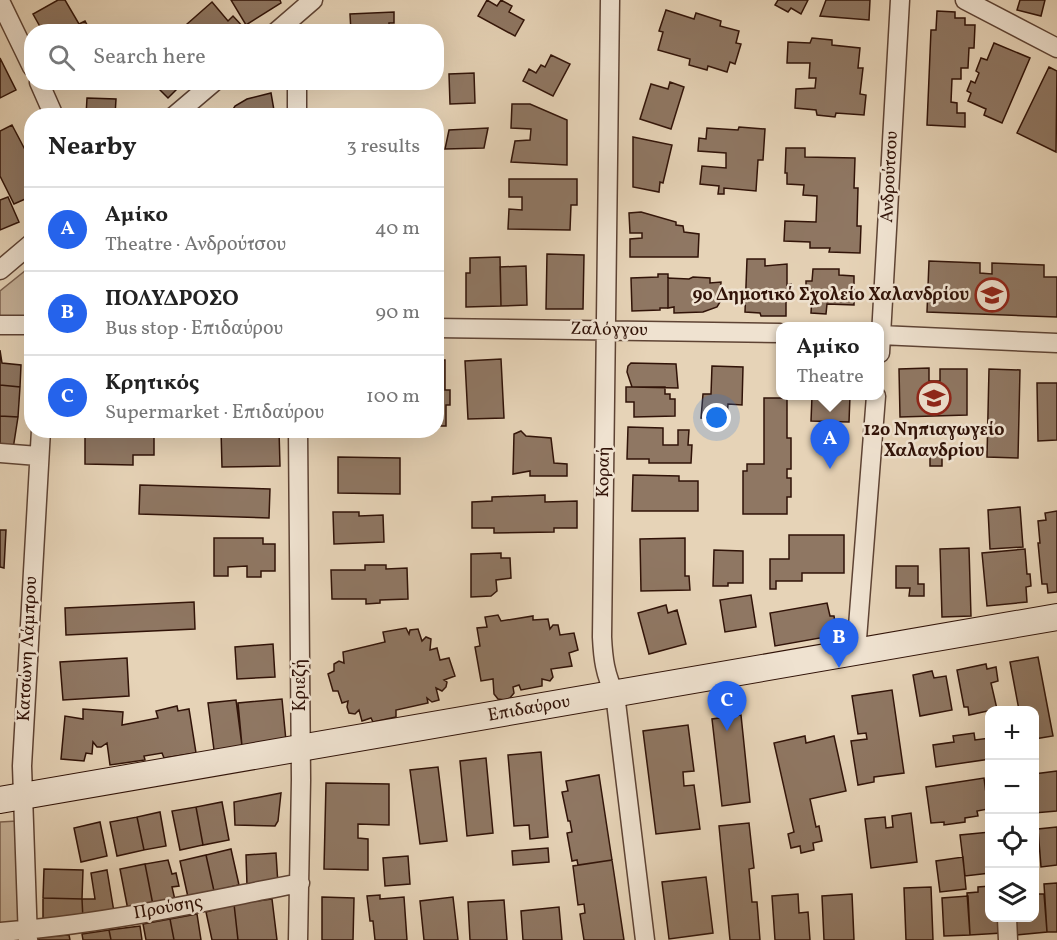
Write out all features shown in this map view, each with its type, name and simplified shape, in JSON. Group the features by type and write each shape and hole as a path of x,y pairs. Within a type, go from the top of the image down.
{"street":[{"path":"0,0 24,50"},
{"path":"297,23 313,0"},
{"name":"Κοραή","path":"610,0 602,637 607,679 615,694 645,940"},
{"name":"Ανδρούτσου","path":"881,322 900,0"},
{"path":"965,0 1057,48"},
{"path":"43,90 50,108"},
{"path":"183,108 205,90"},
{"path":"297,90 297,108"},
{"path":"0,270 24,250"},
{"path":"0,325 24,325"},
{"name":"Ζαλόγγου","path":"444,328 776,333"},
{"path":"884,335 1057,343"},
{"path":"856,652 876,400"},
{"name":"Κατσώνη Λάμπρου","path":"28,935 11,798 40,438"},
{"name":"Κριεζή","path":"298,438 300,882 298,940"},
{"path":"0,453 38,456"},
{"name":"Επιδαύρου","path":"11,798 1057,618"},
{"name":"Προύσης","path":"0,932 28,935 300,882"},
{"path":"1007,922 1008,940"}],"shaded area":[{"path":"24,272 24,318 0,319 0,291"},
{"path":"17,821 19,925 0,926 0,822"}],"building":[{"path":"58,0 65,0 79,24 39,24 33,14"},
{"path":"231,0 280,0 281,3 245,24"},
{"path":"487,0 497,6 501,0 512,6 509,12 524,20 515,36 478,16"},
{"path":"778,0 808,0 801,14 791,8 788,12 775,5"},
{"path":"826,0 870,0 869,20 820,16"},
{"path":"1020,0 1045,0 1041,16 1017,10"},
{"path":"212,2 228,21 233,16 240,24 187,24"},
{"path":"666,10 694,19 696,13 721,21 720,26 739,31 736,43 741,44 735,64 730,62 727,72 708,66 707,70 689,65 690,59 658,50 663,32 659,31"},
{"path":"937,11 955,12 955,18 965,18 965,25 975,25 974,48 969,48 968,68 961,68 961,79 952,79 951,102 957,103 957,113 965,113 965,127 927,125 931,30 936,30"},
{"path":"394,12 394,23 351,24 350,14"},
{"path":"812,38 832,40 832,45 860,48 858,68 863,68 860,94 866,95 864,115 836,113 835,117 817,115 816,110 795,108 796,89 815,88 816,78 809,78 810,63 787,63 788,42 810,43"},
{"path":"994,43 1030,58 1002,123 984,115 986,109 968,101 971,93 967,91 971,81 975,83 979,73 976,71 981,58 987,60"},
{"path":"551,55 570,64 553,96 523,81 529,69 536,73 541,65 545,67"},
{"path":"0,58 16,90 0,98"},
{"path":"1049,67 1057,71 1056,152 1017,133"},
{"path":"474,73 475,103 450,104 449,74"},
{"path":"670,82 684,87 671,129 640,119 651,84 668,89"},
{"path":"160,90 176,90 168,98"},
{"path":"271,93 274,108 234,108 247,99"},
{"path":"87,98 116,99 115,108 86,108"},
{"path":"512,104 530,104 567,120 567,165 511,162 515,141 530,140 531,129 511,128"},
{"path":"12,125 24,148 24,200 14,204 0,176 0,131"},
{"path":"739,127 765,129 763,160 758,160 756,191 724,188 724,194 718,194 719,186 700,184 702,166 726,168 726,153 698,151 699,138 706,139 707,128 738,130"},
{"path":"488,128 484,148 445,149 449,130"},
{"path":"633,137 672,145 659,192 633,187"},
{"path":"786,148 805,148 805,157 855,158 854,188 858,188 857,226 861,226 860,253 829,252 830,248 810,248 810,242 784,241 785,221 816,222 817,196 803,195 804,185 787,184"},
{"path":"509,179 577,179 577,205 571,205 570,230 508,229 509,209 522,210 522,197 509,197"},
{"path":"8,197 19,222 0,230 0,200"},
{"path":"641,212 676,222 676,225 683,226 684,232 699,234 698,257 630,257 630,239 642,238 642,233 630,233 629,213"},
{"path":"547,254 584,255 583,309 546,309"},
{"path":"500,257 501,306 466,307 466,273 470,273 470,258"},
{"path":"747,259 765,259 765,266 787,264 787,285 791,284 790,299 786,299 786,316 761,316 760,313 745,312"},
{"name":"9ο Δημοτικό Σχολείο Χαλανδρίου","path":"929,261 980,263 980,273 992,274 992,263 1044,265 1044,277 1057,277 1057,317 927,312"},
{"path":"526,266 527,305 501,306 500,267"},
{"path":"813,269 839,269 839,275 854,276 854,305 827,304 826,314 811,313 812,294 806,294 806,281 812,281"},
{"path":"658,274 668,274 668,308 632,311 631,278 658,277"},
{"path":"693,277 710,278 710,283 721,282 720,302 717,307 703,312 674,313 674,307 668,308 668,278 689,279"},
{"path":"0,350 2,363 21,365 20,387 0,385"},
{"path":"501,359 504,418 468,419 465,361"},
{"path":"444,360 445,390 450,390 450,405 446,405 446,426 444,426"},
{"path":"631,363 676,364 678,388 632,387 627,372"},
{"path":"712,366 743,367 742,405 728,404 727,419 701,418 703,394 711,394"},
{"name":"12ο Νηπιαγωγείο Χαλανδρίου","path":"929,368 929,381 940,381 940,369 967,369 967,415 900,417 899,369"},
{"path":"989,369 1020,370 1018,458 987,457"},
{"path":"1037,383 1057,383 1057,440 1038,441"},
{"path":"0,385 20,387 18,417 0,416"},
{"path":"626,387 665,387 665,394 670,394 670,399 675,399 675,416 634,417 634,402 626,402"},
{"path":"764,398 787,400 787,438 791,438 791,469 787,469 787,478 791,478 791,497 787,497 787,514 743,514 743,471 747,471 747,464 764,464"},
{"path":"812,400 850,400 849,422 811,421"},
{"path":"0,416 18,417 13,449 0,448"},
{"path":"628,427 663,428 663,445 678,445 678,430 689,430 688,445 692,445 691,463 649,463 649,459 627,459"},
{"path":"521,431 526,436 551,438 554,463 567,464 567,476 530,476 530,471 513,474 514,434"},
{"path":"85,438 154,438 154,455 133,455 133,465 85,464"},
{"path":"221,438 279,438 280,466 222,467"},
{"path":"930,446 942,446 942,466 930,466"},
{"path":"338,457 400,458 400,494 338,493"},
{"path":"633,475 679,476 679,481 698,481 698,511 632,511"},
{"path":"140,485 270,489 269,518 139,514"},
{"path":"545,495 545,502 577,501 577,528 554,528 554,532 494,533 494,528 472,528 472,502 492,501 492,497"},
{"path":"1020,507 1023,547 990,549 988,510"},
{"path":"1057,511 1057,592 1048,593 1047,584 1042,584 1038,521 1046,520 1045,513"},
{"path":"333,512 359,512 359,516 383,515 384,542 334,544"},
{"path":"0,530 6,530 4,568 0,567"},
{"path":"789,535 844,535 844,573 802,573 802,581 776,581 776,589 770,589 770,559 789,559"},
{"path":"214,538 263,538 263,544 275,544 275,571 261,571 261,577 247,577 247,566 228,567 228,576 214,576"},
{"path":"685,538 685,576 689,576 690,590 641,591 640,539"},
{"path":"969,548 971,616 942,617 940,549"},
{"path":"1025,549 1027,574 1030,574 1031,586 1026,587 1027,602 987,606 982,553"},
{"path":"714,550 743,551 743,583 713,586"},
{"path":"501,553 501,558 510,558 511,578 496,580 497,591 491,596 471,597 471,554"},
{"path":"365,565 386,565 386,569 407,568 408,599 380,600 380,603 366,604 366,599 332,599 331,570 365,570"},
{"path":"896,566 918,566 918,584 924,584 924,596 909,596 910,588 896,588"},
{"path":"751,595 756,627 725,632 720,600"},
{"path":"194,602 195,629 66,635 65,608"},
{"path":"827,603 830,616 834,616 837,635 775,646 770,613"},
{"path":"666,605 668,613 677,610 686,644 649,654 638,613"},
{"path":"498,615 501,621 533,616 533,620 548,619 550,629 553,625 558,625 560,635 574,633 578,650 569,653 572,666 551,669 553,677 550,681 542,679 542,686 521,690 519,685 513,687 514,693 510,698 498,699 494,694 493,679 481,681 475,647 480,646 477,628 487,627 485,617"},
{"path":"406,628 409,634 410,630 418,629 422,641 426,637 431,639 430,650 437,648 440,660 449,658 455,676 444,680 447,682 442,691 436,688 439,700 432,702 427,698 428,703 396,710 396,717 373,722 371,718 362,721 359,710 355,714 349,713 348,701 342,703 338,691 333,691 328,674 334,671 334,664 339,661 344,663 343,652 385,642 383,632"},
{"path":"273,644 275,677 237,679 235,647"},
{"path":"1038,657 1053,736 1039,738 1039,706 1018,706 1010,662"},
{"path":"127,658 129,696 63,700 60,662"},
{"path":"986,664 987,669 996,667 998,681 991,683 996,706 985,706 985,712 969,715 968,707 964,707 957,670"},
{"path":"932,671 934,678 946,676 952,710 920,716 913,675"},
{"path":"892,690 904,773 874,777 874,782 858,785 851,741 867,739 866,733 858,734 852,696"},
{"path":"282,699 286,741 242,746 238,703"},
{"path":"236,700 242,746 214,750 208,703"},
{"path":"177,706 178,711 189,709 196,753 164,758 162,753 144,756 145,760 110,765 107,743 97,747 93,742 92,754 86,753 84,761 61,759 65,716 83,719 83,709 123,712 122,725 158,718 156,711"},
{"path":"741,715 750,802 722,806 712,719"},
{"path":"688,725 694,771 683,772 684,786 694,785 700,829 656,834 643,731"},
{"path":"974,733 975,740 985,739 985,760 936,767 933,745 954,742 953,736"},
{"path":"805,736 806,743 834,736 846,791 810,799 816,827 819,826 822,841 813,843 814,850 801,853 800,846 791,848 788,834 794,832 774,743"},
{"path":"541,752 548,837 530,839 529,825 514,826 508,755"},
{"path":"486,758 493,833 467,836 460,761"},
{"path":"438,767 447,841 420,844 410,770"},
{"path":"1057,771 1057,811 1039,813 1039,773"},
{"path":"599,775 612,860 578,865 577,860 572,861 567,833 572,832 562,792 568,791 566,781"},
{"path":"984,778 985,810 977,811 978,816 965,818 965,822 944,825 944,822 931,823 926,787"},
{"path":"326,783 389,784 389,825 358,824 358,838 368,839 368,870 324,869"},
{"path":"281,793 278,821 275,826 235,825 234,802"},
{"path":"222,802 229,840 203,845 196,807"},
{"path":"196,807 203,845 180,850 172,811"},
{"path":"160,812 166,846 144,850 137,817"},
{"path":"911,813 917,862 871,868 865,819 885,817 886,828 893,827 892,816"},
{"path":"137,817 144,850 117,856 110,822"},
{"path":"100,822 107,856 81,862 74,828"},
{"path":"749,823 754,868 749,869 752,902 757,902 760,940 730,940 719,826"},
{"path":"1057,827 1057,865 1041,867 1039,829"},
{"path":"985,832 985,874 965,876 960,835"},
{"path":"548,848 549,862 513,865 512,851"},
{"path":"231,849 239,885 214,891 206,855"},
{"path":"276,853 278,885 247,886 246,855"},
{"path":"206,855 214,891 188,897 180,861"},
{"path":"408,856 410,884 385,886 383,858"},
{"path":"963,857 966,889 940,892 936,861"},
{"path":"168,860 172,874 176,873 179,886 172,887 175,900 153,905 145,864"},
{"path":"612,860 624,940 584,940 580,914 585,913 584,904 578,905 573,866"},
{"path":"145,864 153,905 128,910 120,869"},
{"path":"44,869 83,870 82,899 43,898"},
{"path":"107,870 114,912 83,920 82,899 95,899 91,873"},
{"path":"706,877 713,933 669,939 662,882"},
{"path":"1057,883 1057,932 1047,932 1044,884"},
{"path":"985,886 985,922 1001,922 1002,933 970,935 967,893 978,892 978,887"},
{"path":"931,887 933,940 906,940 904,888"},
{"path":"798,894 799,913 808,912 810,940 775,940 772,896"},
{"path":"852,894 854,940 824,940 822,896"},
{"path":"1039,894 1044,894 1047,932 1015,935 1014,922 1039,922"},
{"path":"380,895 380,899 404,897 407,940 375,940 367,896"},
{"path":"968,896 970,935 944,936 942,898"},
{"path":"322,897 354,898 353,940 322,940"},
{"path":"453,897 458,940 424,940 420,901"},
{"path":"43,898 82,899 83,920 43,921"},
{"path":"272,899 277,940 238,940 234,904"},
{"path":"504,900 507,940 470,940 468,902"},
{"path":"234,904 238,940 212,940 206,912"},
{"path":"559,907 562,940 523,940 521,911"},
{"path":"197,914 201,940 174,940 170,919"},
{"path":"170,919 174,940 146,940 143,924"},
{"path":"140,926 142,940 111,940 109,930"},
{"path":"109,930 111,940 83,940 82,934"},
{"path":"69,935 70,940 39,940 38,937"}],"place":[{"name":"9ο Δημοτικό Σχολείο Χαλανδρίου","path":"992,295"},
{"name":"12ο Νηπιαγωγείο Χαλανδρίου","path":"934,398"},
{"name":"Αμίκο","path":"830,469"},
{"name":"ΠΟΛΥΔΡΟΣΟ","path":"839,668"},
{"name":"Κρητικός","path":"727,731"}]}
